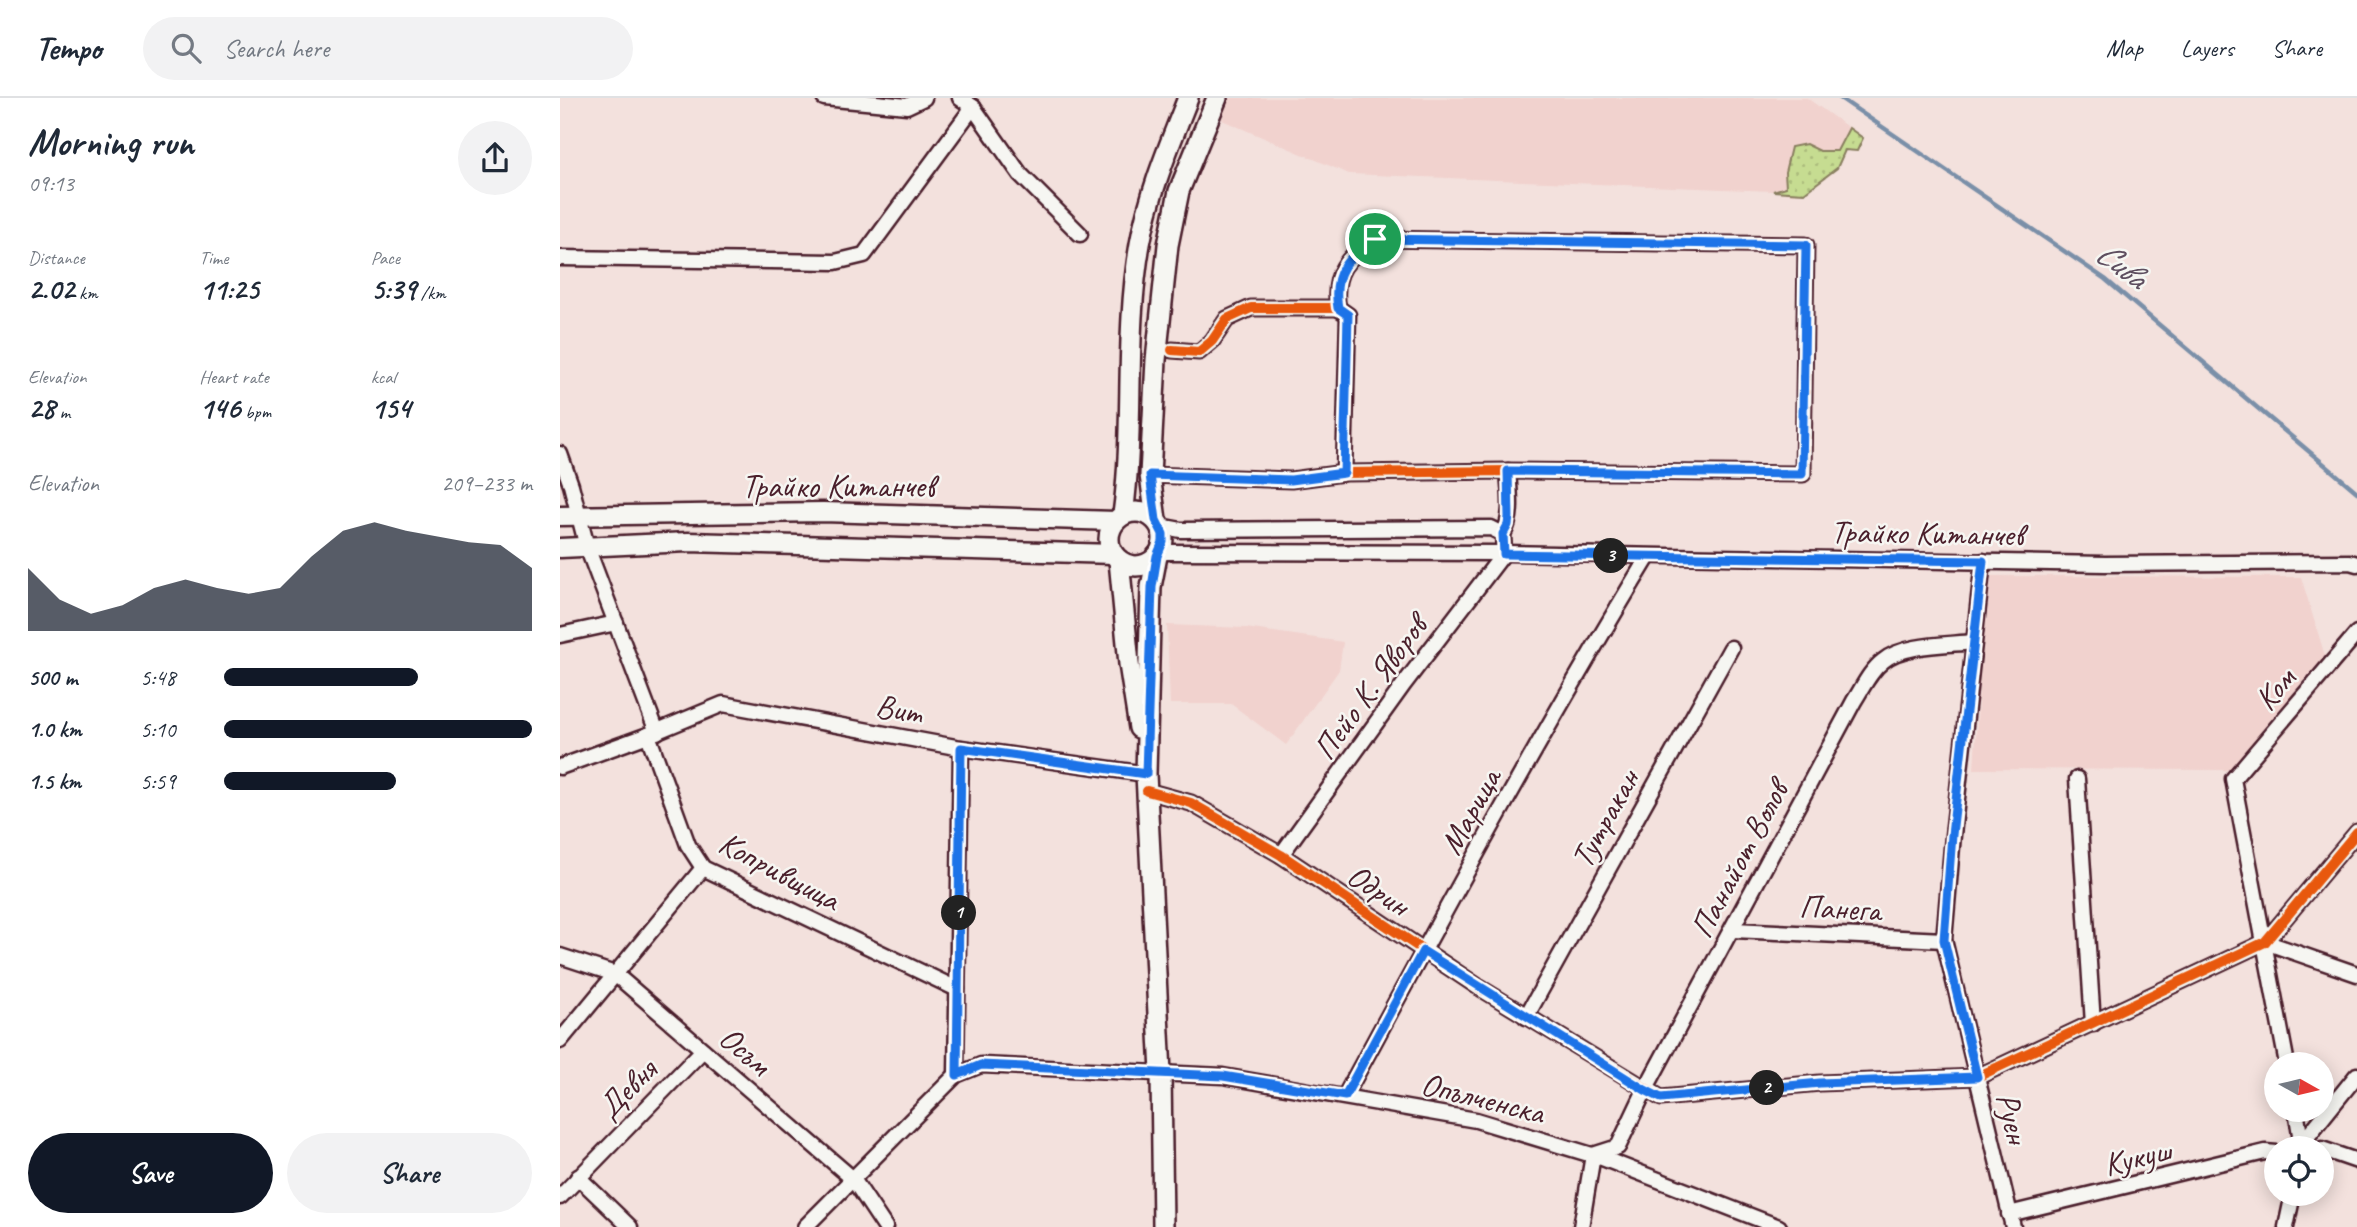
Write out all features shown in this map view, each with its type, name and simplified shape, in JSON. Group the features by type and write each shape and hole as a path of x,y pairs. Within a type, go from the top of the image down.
{"main road":[{"path":"1147,783 1129,664 1117,557 1109,537 1120,518 1128,481 1133,302 1139,247 1147,207 1188,98"},
{"path":"1163,1227 1161,1073 1147,783 1152,587 1163,542 1150,475 1156,360 1168,246 1179,191 1217,98"},
{"path":"1120,518 1140,512 1158,523"},
{"path":"1117,557 1135,566 1151,562 1159,554"}],"street":[{"path":"824,98 907,106 924,98"},
{"path":"560,258 835,262 864,255 966,102 1020,174 1080,234"},
{"path":"1150,475 1291,480 1344,473 1508,471 1802,474 1806,245 1375,239 1343,266 1335,292 1338,308"},
{"path":"1172,350 1199,352 1212,341 1227,318 1251,308 1338,308 1348,315 1344,473"},
{"name":"Копривщица","path":"560,454 587,547 616,623 688,845 703,868 957,989"},
{"path":"1504,554 1503,534 1509,517 1508,471"},
{"name":"Трайко Китанчев","path":"560,516 823,512 1120,518"},
{"path":"1158,523 1181,530 1491,528 1503,534"},
{"name":"Трайко Китанчев","path":"560,548 688,541 1117,557"},
{"name":"Трайко Китанчев","path":"1159,554 1504,554 2105,564 2353,563"},
{"name":"Пейо К. Яворов","path":"1282,855 1404,684 1504,554"},
{"name":"Марица","path":"1345,1096 1599,637 1648,557"},
{"name":"Руен","path":"1983,561 1944,940 2011,1221"},
{"path":"560,635 616,623"},
{"name":"Ком","path":"2265,942 2233,779 2357,633"},
{"name":"Панайот Волов","path":"1593,1155 1618,1147 1645,1090 1854,701 1874,670 1885,659 1917,648 1973,642"},
{"name":"Тутракан","path":"1526,1017 1731,648"},
{"name":"Вит","path":"560,767 652,734 723,704 1147,783"},
{"path":"805,1227 957,1075 961,748"},
{"path":"2077,779 2092,1024"},
{"name":"Одрин","path":"1147,783 1191,803 1282,855 1423,951 1645,1090"},
{"path":"1645,1090 1661,1098 1820,1083 1977,1077 2265,942 2357,832"},
{"path":"560,1041 703,868"},
{"name":"Панега","path":"1733,930 1944,940"},
{"path":"2265,942 2357,974"},
{"path":"2265,942 2285,1052"},
{"name":"Осъм","path":"560,956 600,967 619,969 703,1049 853,1180 885,1227"},
{"name":"Девня","path":"560,1197 703,1049"},
{"name":"Опълченска","path":"957,1075 981,1065 1223,1076 1476,1120 1593,1155 1779,1227"},
{"path":"2308,1136 2357,1075"},
{"name":"Кукуш","path":"2011,1221 2264,1152"},
{"path":"2334,1153 2357,1161"},
{"path":"1581,1227 1593,1155"},
{"path":"578,1177 630,1227"},
{"path":"2290,1226 2292,1206"}],"shaded area":[{"path":"1227,98 1807,98 1863,138 1857,151 1845,150 1837,168 1804,193 1792,194 1773,191 1349,174 1222,120"},
{"path":"1991,576 2301,577 2325,656 2231,770 1974,769 1979,686"},
{"path":"1167,625 1246,628 1343,642 1339,670 1286,745 1231,704 1170,704"}],"green space":[{"path":"1849,128 1863,138 1857,151 1845,150 1837,168 1804,193 1773,191 1786,187 1785,172 1791,147 1806,144 1820,151 1837,151"}],"waterway":[{"name":"Сива","path":"1840,98 2105,279 2357,492"}],"cycle path":[{"path":"1150,475 1291,480 1344,473 1508,471 1803,474 1806,245 1375,239 1357,252 1344,267 1337,285 1338,308 1251,308 1227,319 1212,341 1199,352 1172,350"},
{"path":"1147,791 1191,803 1281,855 1477,986 1661,1098 1820,1083 1977,1077 2265,942 2357,832"}],"route":[{"path":"1375,239 1806,245 1802,474 1508,471 1509,517 1503,534 1504,554 1983,561 1952,835 1944,940 1977,1077 1820,1083 1661,1098 1423,951 1345,1096 1223,1076 981,1065 957,1075 961,748 1146,774 1152,587 1157,556 1163,542 1152,500 1150,475 1291,480 1344,473 1348,315 1338,308 1335,292 1343,266 1375,239"}]}
